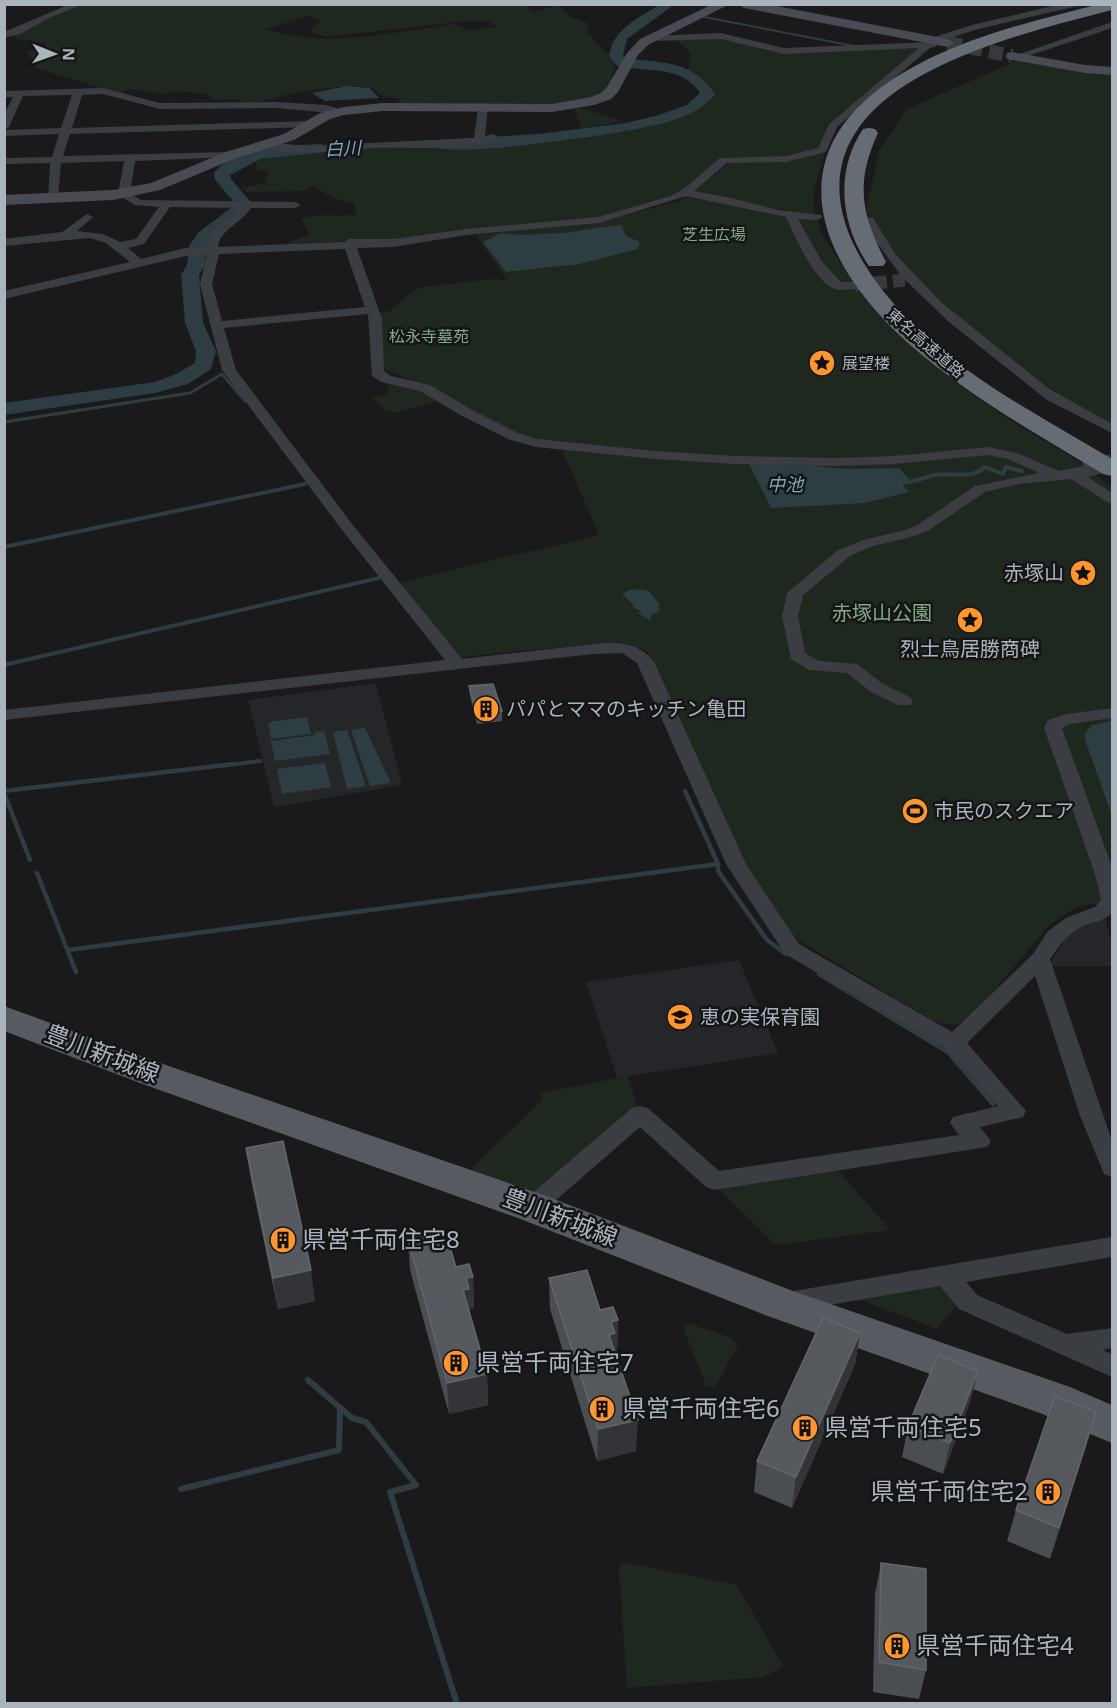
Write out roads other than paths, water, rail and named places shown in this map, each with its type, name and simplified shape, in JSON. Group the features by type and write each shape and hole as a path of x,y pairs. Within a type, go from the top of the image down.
{"highway":[{"name":"東名高速道路","path":"929,323 898,292 878,266 857,221 852,203 854,165 870,130 879,117 904,94 956,63 1018,38 1112,13"},
{"name":"東名高速道路","path":"1112,13 1034,26 940,60 904,79 873,102 851,127 834,156 828,189 832,220 843,248 860,277 886,309 950,366 1004,404 1113,469"},
{"name":"東名高速道路","path":"993,374 1031,402 1113,453"}],"main road":[{"name":"豊川新城線","path":"4,1017 153,1074 532,1207 779,1303 1055,1400 1113,1425"}],"street":[{"path":"4,35 17,32 46,16 80,4"},
{"path":"4,200 124,194 166,183 231,155 289,137 310,124 338,112 373,107 552,108 594,101 606,96 639,46 651,38 724,4"},
{"path":"744,4 938,43"},
{"path":"4,295 186,252 310,248 349,243 393,243 467,232 580,223 623,214 685,193 724,160 786,159 822,150 833,126 938,43 975,27 1048,9 1082,4"},
{"path":"1015,56 1112,13"},
{"path":"651,38 721,36 765,48 801,51 938,43"},
{"path":"1015,56 1113,71"},
{"path":"4,94 103,91 160,106 277,105 326,108 338,112"},
{"path":"52,198 56,160 78,92"},
{"path":"4,127 20,93"},
{"path":"479,141 483,108"},
{"path":"4,133 310,124"},
{"path":"266,145 298,148 479,141 493,136"},
{"path":"4,161 231,155"},
{"path":"124,194 129,157"},
{"path":"685,193 736,202 763,211 817,217"},
{"path":"124,194 139,203 165,205 295,205"},
{"path":"118,246 140,242 151,225 159,220 165,205"},
{"path":"247,206 242,217 214,237 211,251 213,258 207,274 206,284 229,370 347,527 457,664"},
{"path":"791,215 811,254 830,279 838,286 855,285"},
{"path":"65,236 87,217"},
{"path":"869,220 884,247 908,279 958,325 1053,397 1113,429"},
{"path":"4,243 96,235 118,246 139,263"},
{"path":"349,243 376,319 377,373 425,388 467,413 513,436 536,443 734,460 854,462 988,451 1012,456 1057,476"},
{"path":"216,326 374,310"},
{"path":"904,701 877,688 851,668 815,666 797,655 790,616 795,593 844,553 868,543 910,533 924,527 980,489 1018,480 1079,472 1113,499"},
{"path":"4,715 614,647 634,651 641,655 736,864 792,949 954,1044 1015,1111 961,1123 979,1141 714,1181 640,1114 532,1207"},
{"path":"954,1044 1040,959 1055,936 1073,923 1102,912 1112,901 1105,874 1053,728 1054,724 1067,719 1113,713"},
{"path":"1040,959 1071,1048 1091,1118 1113,1168"},
{"path":"779,1303 947,1277 1113,1247"},
{"path":"947,1277 968,1302 1113,1366"},
{"path":"1067,1345 1113,1338"}],"water":[{"path":"347,86 370,88 379,98 325,101 312,93"},
{"path":"621,225 626,236 640,242 638,249 579,264 506,272 483,242 501,233 521,235 564,233"},
{"name":"中池","path":"781,463 847,469 899,468 913,483 903,485 909,492 865,503 771,508 749,464"},
{"path":"629,590 646,590 660,604 658,606 660,610 650,616 652,621 638,613 641,611 632,607 634,605 622,594"},
{"path":"307,717 311,734 271,739 268,722"},
{"path":"1112,721 1112,816 1085,740 1085,733 1092,725"},
{"path":"365,728 391,783 370,786 351,730"},
{"path":"347,730 366,786 347,789 333,732"},
{"path":"324,731 330,754 275,761 271,741 315,735 314,732"},
{"path":"325,763 331,787 282,794 277,769"}],"waterway":[{"name":"白川","path":"439,145 583,134 663,119 692,108 708,94 693,76 670,68 622,63 616,55 618,42 622,36 669,4"},
{"path":"704,17 854,46"},
{"name":"白川","path":"4,409 155,388 181,380 204,365 206,351 194,323 190,275 196,265 198,246 204,237 240,209 242,201 223,180 222,173 244,159 256,155 321,149"},
{"path":"4,422 190,393 222,374 245,401"},
{"path":"912,481 942,474 974,473 985,467 1003,474 1006,467 1022,471"},
{"path":"4,547 305,484"},
{"path":"4,665 379,578"},
{"path":"221,766 260,761"},
{"path":"4,791 234,764"},
{"path":"685,791 718,864"},
{"path":"4,793 30,860"},
{"path":"68,950 718,864"},
{"path":"718,864 718,871 767,940 786,954"},
{"path":"37,873 76,972"},
{"path":"819,974 948,1052 993,1104"},
{"path":"308,1380 340,1408"},
{"path":"181,1489 339,1450 340,1408"},
{"path":"340,1408 352,1418 366,1422 416,1485 390,1492 457,1704"}],"tunnel":[{"path":"948,43 1012,56"},
{"path":"855,285 905,280"},
{"path":"1084,470 1112,462"}],"place":[{"name":"展望楼","path":"822,363"},
{"name":"赤塚山","path":"1083,573"},
{"name":"烈士鳥居勝商碑","path":"970,620"},
{"name":"パパとママのキッチン亀田","path":"486,709"},
{"name":"市民のスクエア","path":"915,811"},
{"name":"恵の実保育園","path":"680,1017"},
{"name":"県営千両住宅8","path":"283,1240"},
{"name":"県営千両住宅7","path":"456,1363"},
{"name":"県営千両住宅6","path":"602,1409"},
{"name":"県営千両住宅5","path":"805,1428"},
{"name":"県営千両住宅2","path":"1048,1492"},
{"name":"県営千両住宅4","path":"897,1646"}],"park label":[{"name":"芝生広場","path":"714,234"},
{"name":"松永寺墓苑","path":"429,336"},
{"name":"赤塚山公園","path":"882,613"}]}
